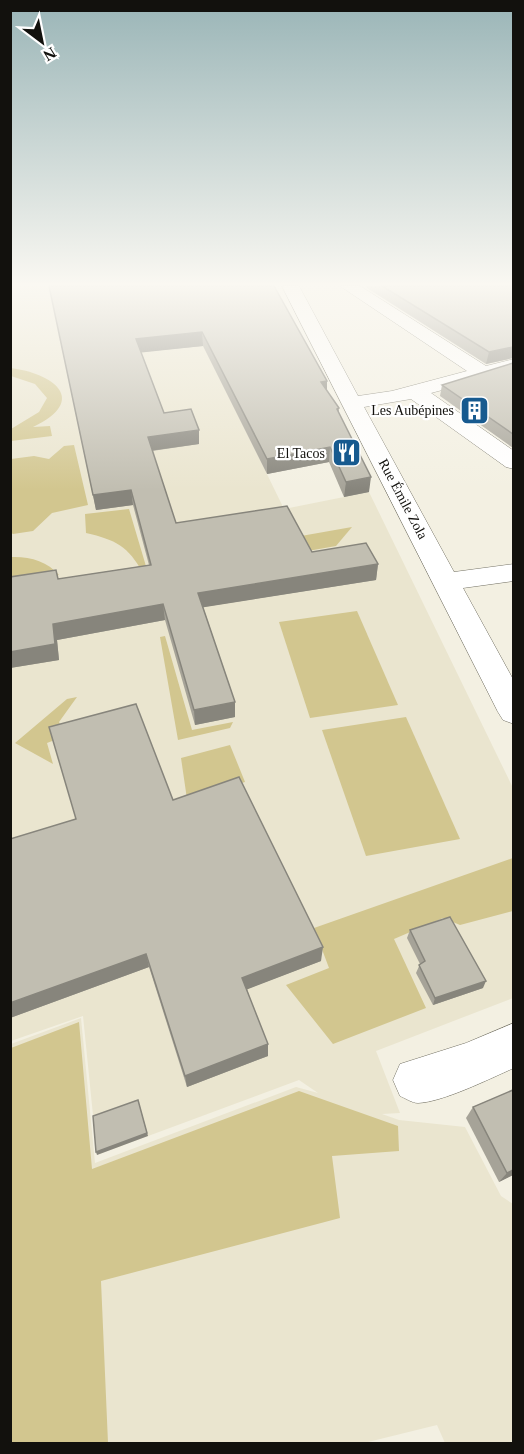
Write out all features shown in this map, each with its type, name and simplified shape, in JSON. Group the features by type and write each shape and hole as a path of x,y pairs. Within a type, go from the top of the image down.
{"street":[{"name":"Rue Émile Zola","path":"328,354 351,403 446,580 513,712"},
{"path":"451,354 483,373"},
{"path":"351,403 375,401 513,365"},
{"path":"414,391 513,462"},
{"path":"446,580 513,572"},
{"path":"416,1080 474,1063 513,1045"}],"shaded area":[{"path":"10,354 208,354 284,509 369,492 513,788 513,998 376,1051 400,1113 382,1114 399,1120 465,1127 501,1196 513,1204 513,1443 445,1443 437,1425 364,1443 11,1443 11,1044 81,1018 95,1163 296,1087 318,1093 299,1080 97,1155 83,1016 11,1041"},
{"path":"10,368 40,376 59,389 62,398 60,407 50,417 33,427 50,426 52,436 11,441 11,429 39,412 47,398 35,384 11,376"},
{"path":"74,445 88,505 52,513 33,531 13,534 10,532 11,459 34,456 49,459 64,446"},
{"path":"129,509 148,573 143,573 132,556 120,546 105,538 86,533 85,514"},
{"path":"352,527 336,546 274,557 267,542"},
{"path":"10,557 37,560 49,566 59,575 38,579 11,590"},
{"path":"357,611 398,705 310,718 279,622"},
{"path":"165,636 192,730 233,722 230,728 178,740 160,637"},
{"path":"77,697 59,722 65,736 47,743 53,764 15,743 67,699"},
{"path":"406,717 460,839 366,856 322,730"},
{"path":"230,745 245,782 187,799 181,758"},
{"path":"513,858 513,911 460,925 443,918 394,939 426,1008 333,1044 286,985 329,968 314,928"},
{"path":"79,1022 92,1169 299,1091 398,1126 399,1151 332,1156 340,1218 101,1281 108,1443 11,1443 11,1048"}],"building":[{"path":"63,354 142,354 164,413 191,409 199,430 148,437 176,523 287,506 312,552 366,543 378,564 198,593 235,702 194,710 163,604 53,624 55,644 10,652 10,577 56,570 58,579 151,565 131,490 93,495"},
{"path":"213,354 312,354 327,381 321,382 339,408 337,409 371,477 346,482 330,447 267,459"},
{"path":"513,363 513,434 442,385"},
{"path":"136,704 173,800 239,777 323,947 242,978 268,1044 185,1076 146,954 10,1003 10,839 76,819 49,727"},
{"path":"450,917 486,981 435,998 419,965 425,961 410,930"},
{"path":"513,1090 513,1170 507,1173 473,1107"},
{"path":"138,1100 147,1133 96,1152 93,1116"}],"place":[{"name":"Les Aubépines","path":"475,410"},
{"name":"El Tacos","path":"346,453"}]}
